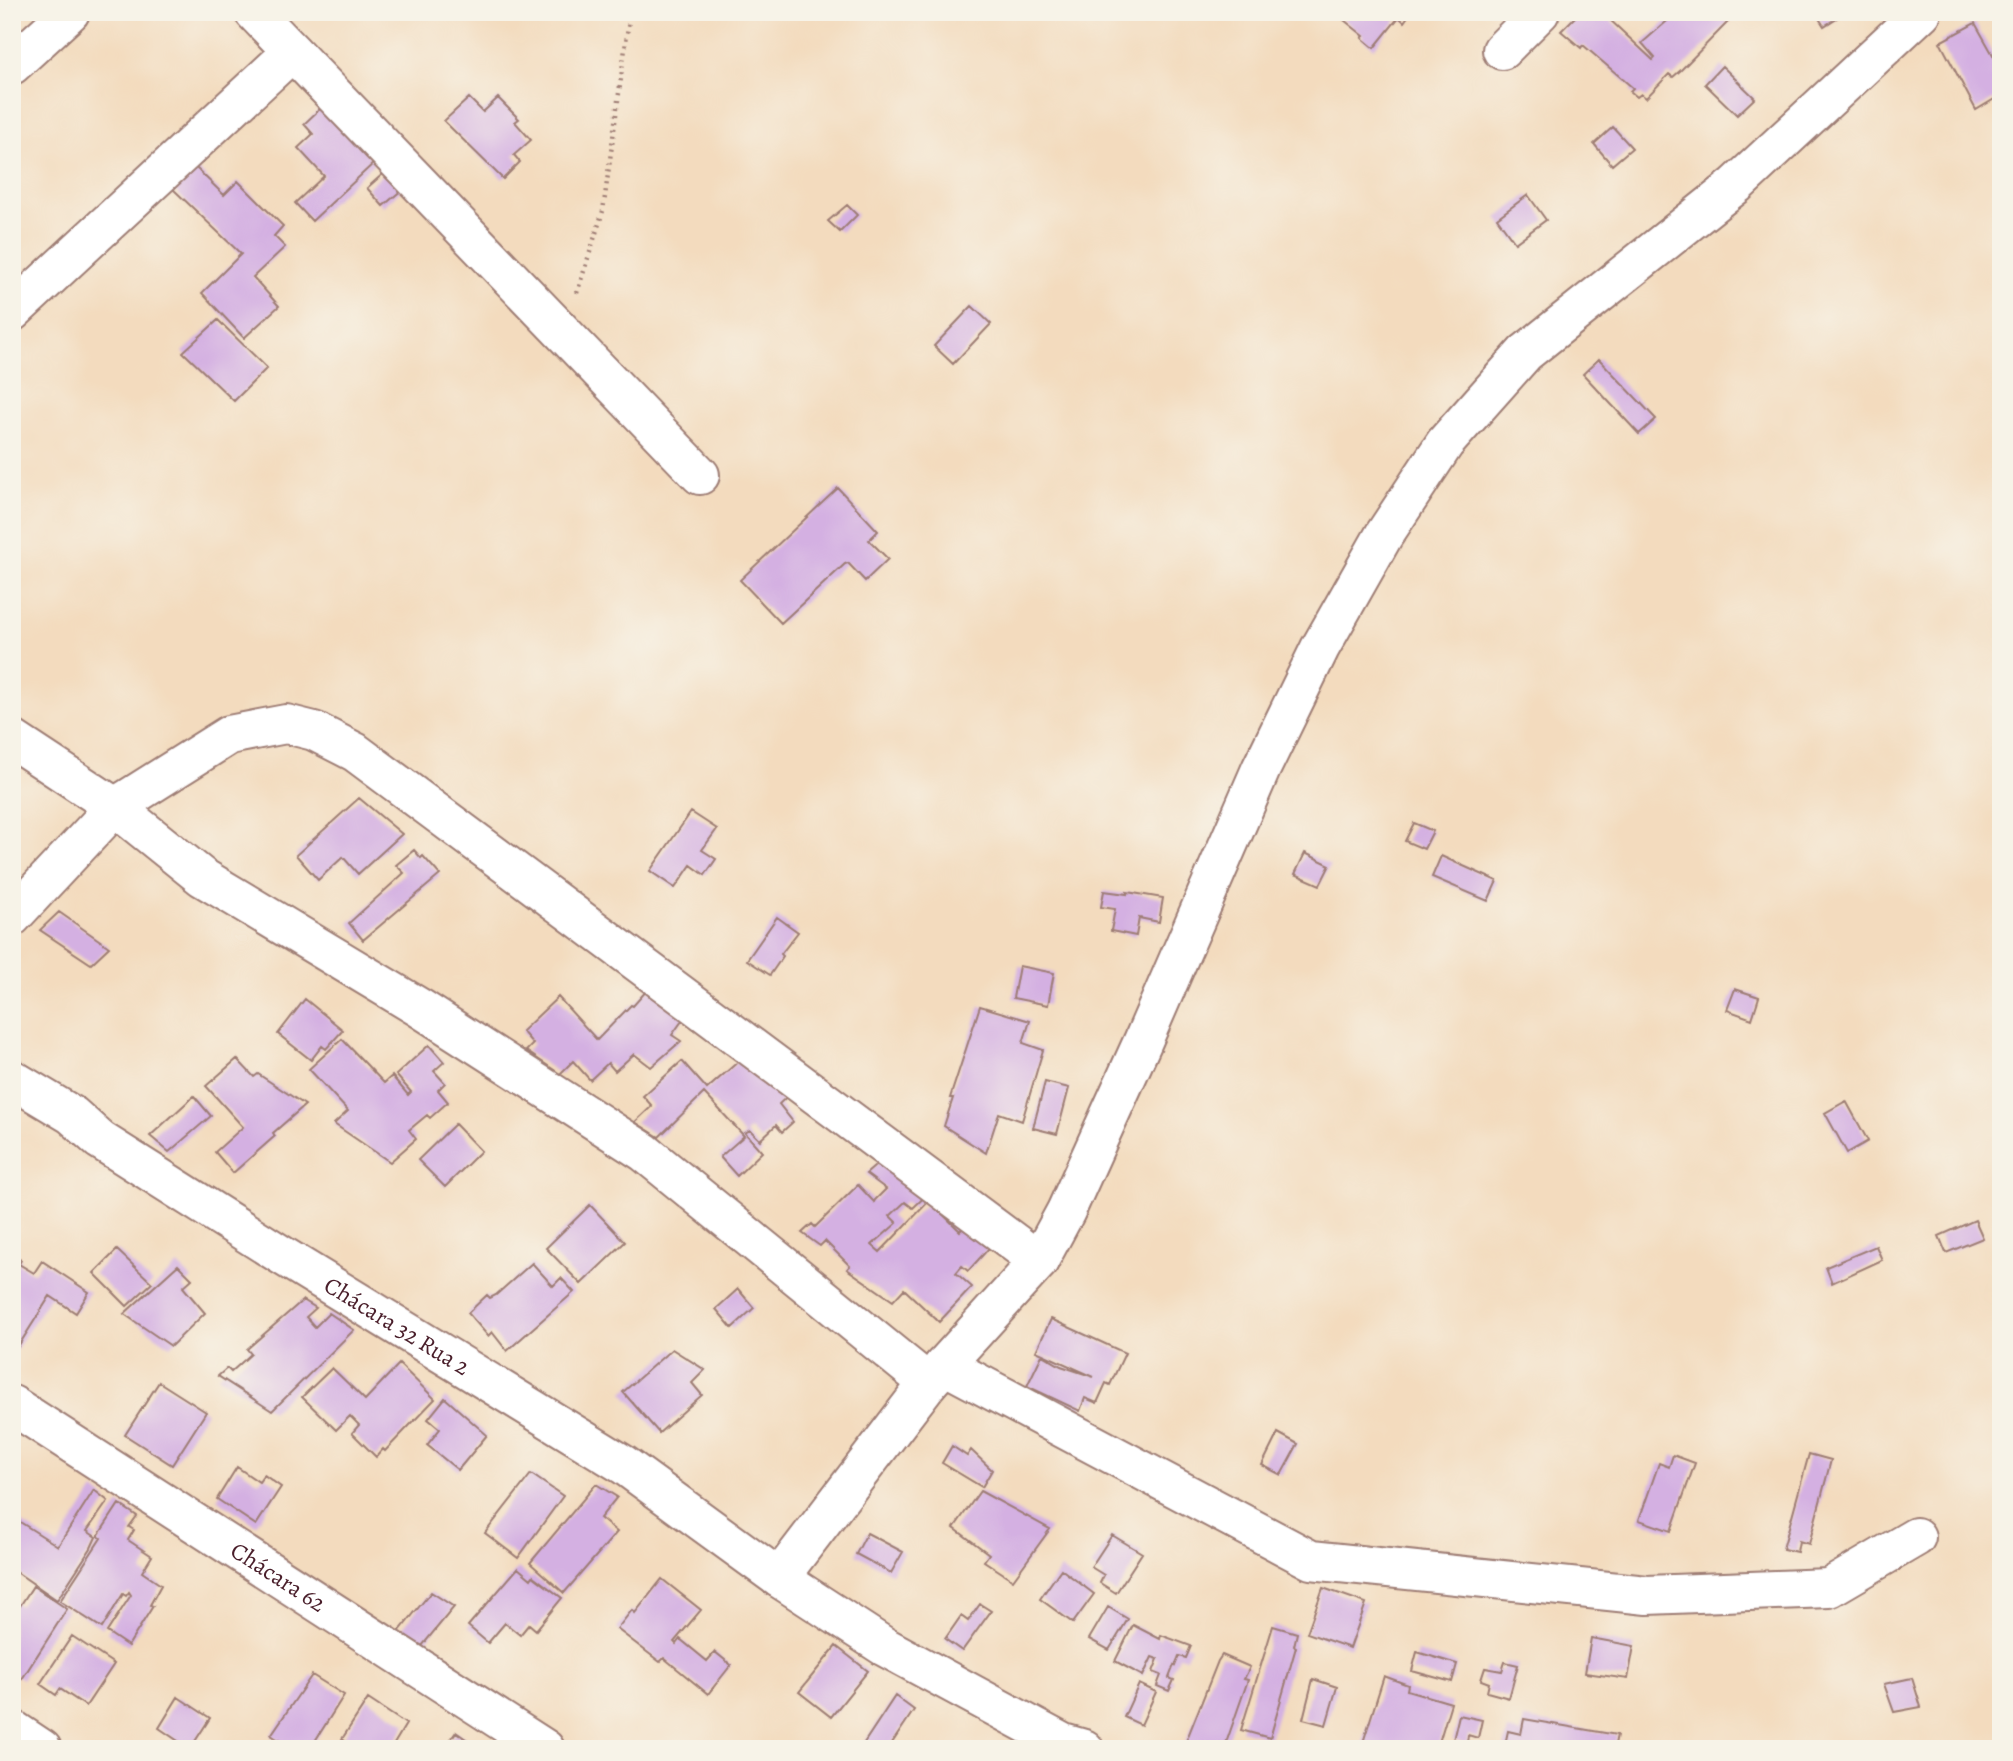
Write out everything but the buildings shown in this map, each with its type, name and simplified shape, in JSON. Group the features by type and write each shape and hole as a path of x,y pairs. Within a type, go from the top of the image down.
{"street":[{"path":"12,65 71,12"},
{"path":"254,12 699,475"},
{"path":"1502,50 1540,12"},
{"path":"779,1578 936,1374 1039,1261 1066,1211 1261,769 1320,648 1384,535 1445,443 1525,353 1736,185 1922,12"},
{"path":"12,312 292,52"},
{"path":"12,917 115,807 229,734 286,724 314,731 355,752 1039,1261"},
{"path":"12,739 115,807 202,877 420,1009 644,1152 936,1374 1311,1560 1647,1595 1829,1588 1916,1537"},
{"name":"Chácara 32 Rua 2","path":"12,1079 72,1115 100,1140 260,1242 624,1465 779,1578 885,1647 1063,1743 1084,1749"},
{"name":"Chácara 62","path":"12,1405 545,1749"},
{"path":"12,1729 42,1749"}],"path":[{"path":"564,334 603,211 631,12"}]}
